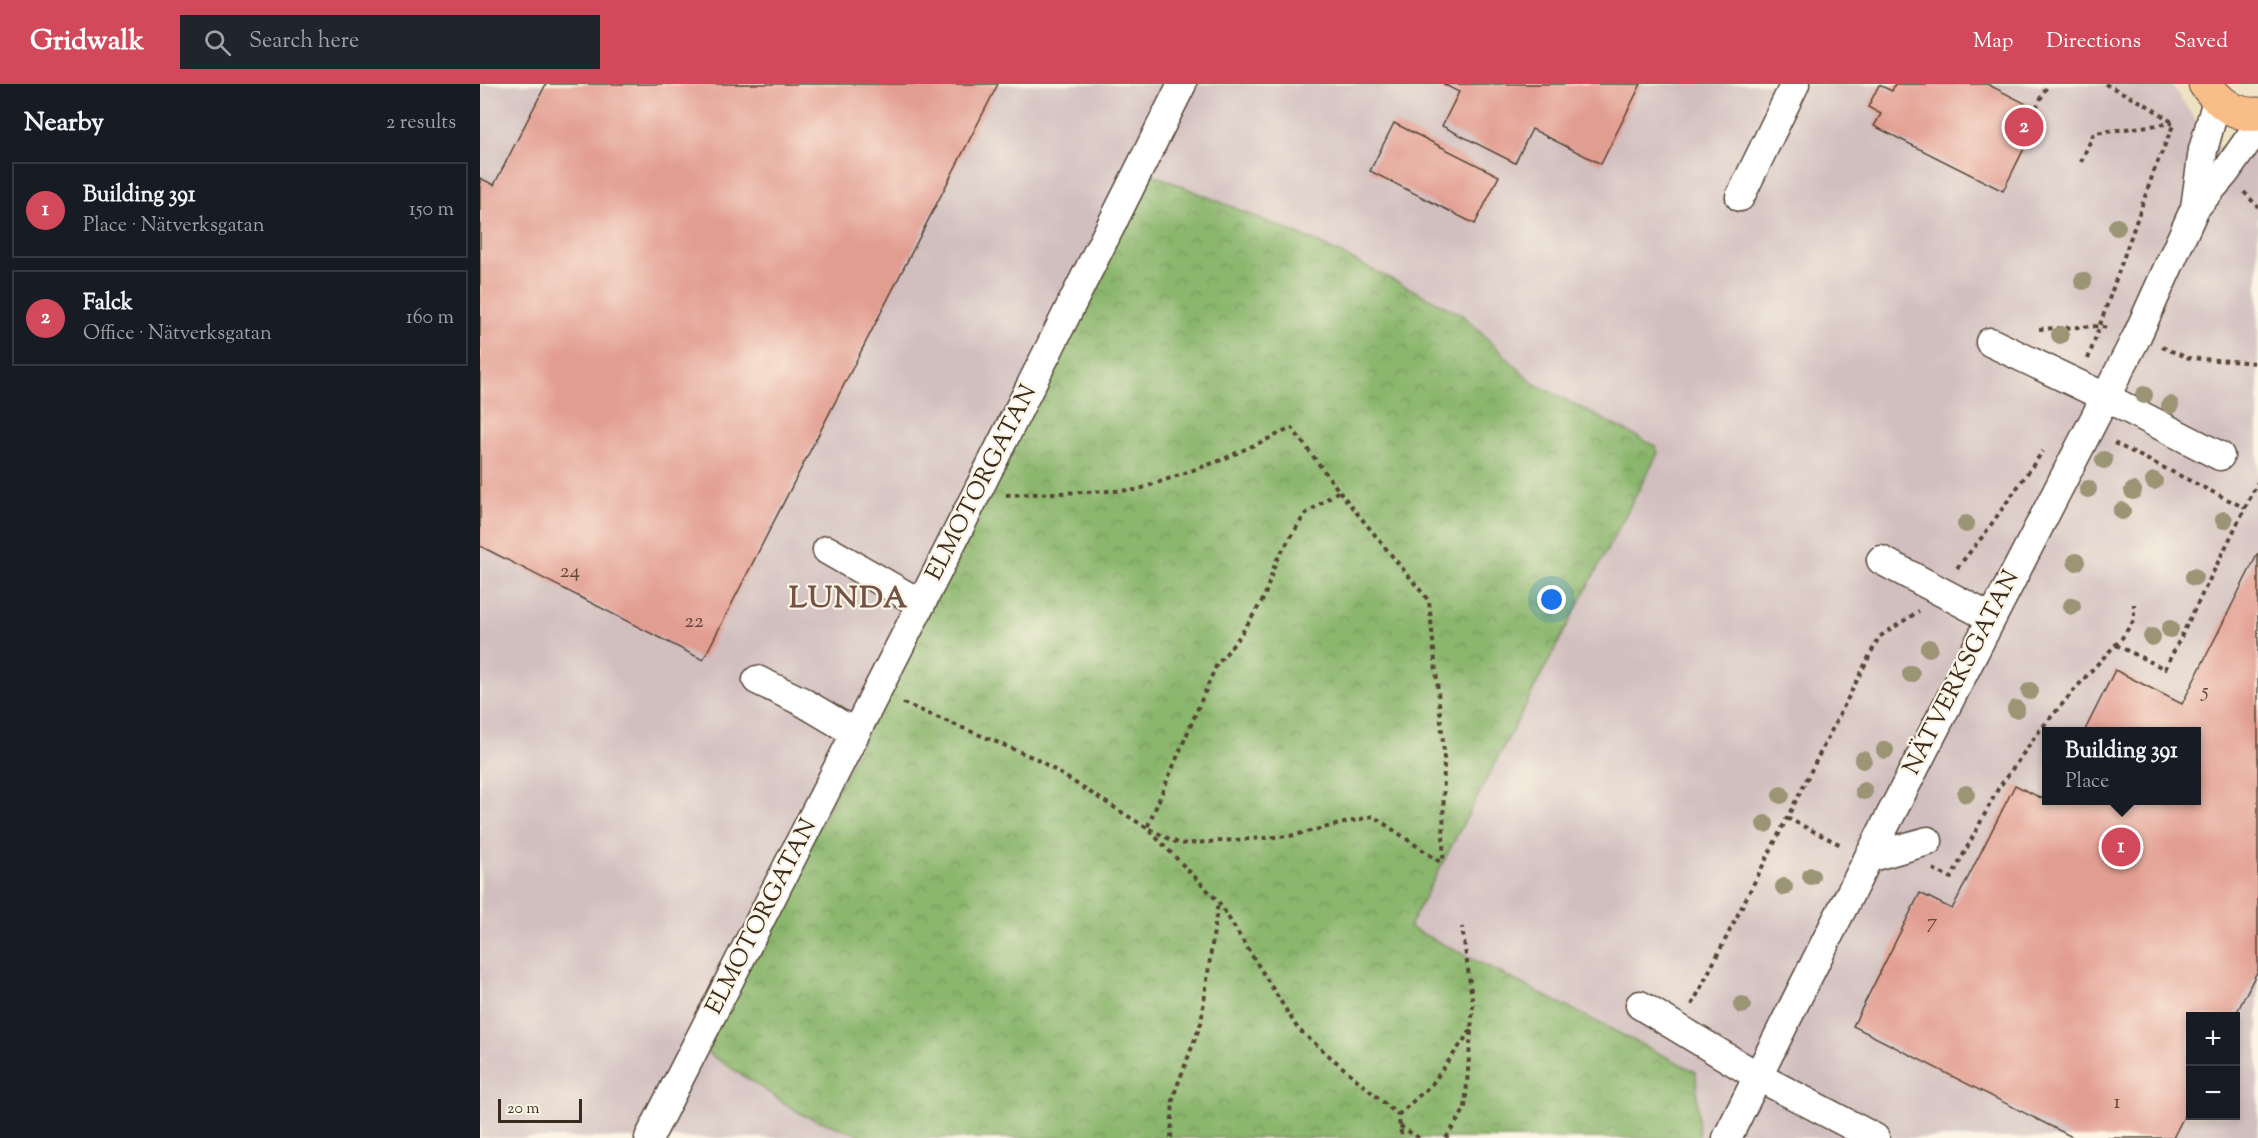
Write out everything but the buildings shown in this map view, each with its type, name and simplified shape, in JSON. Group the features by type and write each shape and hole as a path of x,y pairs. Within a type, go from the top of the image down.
{"main road":[{"path":"2211,92 2235,111 2258,114"}],"street":[{"name":"ELMOTORGATAN","path":"649,1138 1182,84"},
{"path":"1740,197 1795,84"},
{"name":"NÄTVERKSGATAN","path":"2195,208 2211,92"},
{"name":"NÄTVERKSGATAN","path":"1727,1138 1868,858 2137,336 2195,208 2225,173 2258,126"},
{"path":"1990,342 2220,456"},
{"path":"827,550 921,604"},
{"path":"1881,560 1991,618"},
{"path":"757,680 801,701 855,733"},
{"path":"1868,858 1928,842"},
{"path":"1640,1005 1759,1077 1875,1138"}],"path":[{"path":"2036,108 2048,84"},
{"path":"2080,162 2094,133 2174,123 2145,104 2105,84"},
{"path":"876,693 1037,759 1147,828 1180,844 1290,836 1373,816 1443,864 1444,752 1429,601 1339,491 1292,428 1219,460 1137,490 1006,495 983,481"},
{"path":"2087,431 2245,508"},
{"path":"2116,645 2165,669 2258,482"},
{"path":"1147,828 1216,666 1240,636 1264,598 1276,561 1305,514 1339,491"},
{"path":"2043,727 2116,645 2134,620 2134,604"},
{"path":"1895,850 1951,878 1998,789 2042,728"},
{"path":"1787,818 1868,858"},
{"path":"1147,828 1218,901 1298,1029 1398,1115 1402,1138"},
{"path":"1171,1138 1173,1097 1201,1023 1218,901"},
{"path":"1446,1138 1465,1109 1473,1005 1462,927"},
{"path":"1398,1115 1432,1084 1471,1029"},
{"path":"1400,1126 1419,1138"}],"shaded area":[{"path":"480,84 2171,84 2213,146 2258,149 2258,1138 480,1138"}],"green space":[{"path":"1150,173 1319,243 1463,315 1533,383 1655,446 1658,453 1409,927 1696,1072 1699,1138 868,1138 803,1115 705,1051"}],"place":[{"name":"Falck","path":"2024,127"},
{"name":"Building 391","path":"2121,847"}],"district":[{"name":"LUNDA","path":"849,599"}]}
